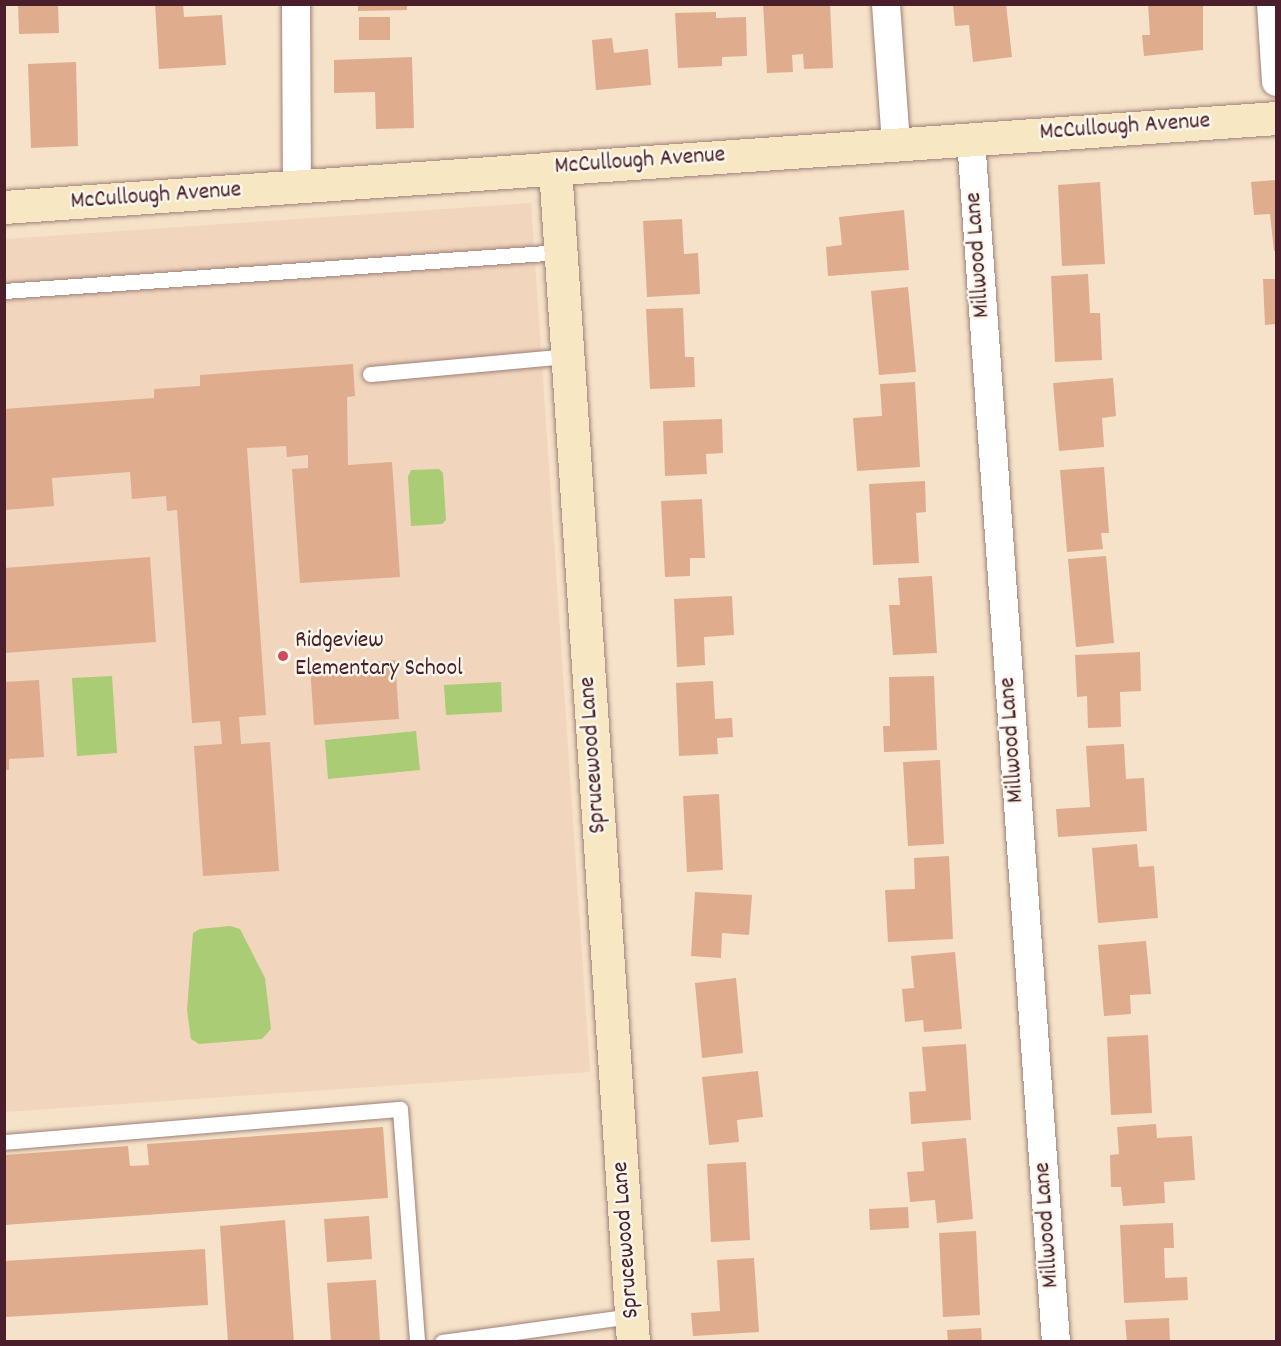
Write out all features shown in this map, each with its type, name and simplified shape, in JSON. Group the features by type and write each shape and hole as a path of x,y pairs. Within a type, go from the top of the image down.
{"main road":[{"name":"McCullough Avenue","path":"4,207 1276,118"},
{"name":"Sprucewood Lane","path":"555,168 632,1329"}],"street":[{"path":"296,4 297,186"},
{"path":"886,4 896,144"},
{"path":"1271,4 1276,82"},
{"name":"Millwood Lane","path":"971,139 1056,1341"}],"lane":[{"path":"4,291 561,252"},
{"path":"370,374 567,356"},
{"path":"4,1142 400,1109 417,1341"},
{"path":"442,1341 632,1329"}],"shaded area":[{"name":"Ridgeview Elementary School","path":"531,203 590,1072 5,1112 5,239"}],"green space":[{"path":"439,469 443,473 446,520 442,524 411,526 408,477 411,470"},
{"path":"112,676 117,753 77,756 72,678"},
{"path":"501,682 502,712 446,715 444,685"},
{"path":"416,731 420,770 328,779 325,740"},
{"path":"230,926 240,929 265,978 271,1029 262,1039 199,1044 191,1039 187,1010 193,933 200,929"}],"building":[{"path":"18,4 58,4 59,33 19,34"},
{"path":"155,4 183,4 184,17 222,15 226,65 159,69"},
{"path":"358,4 407,4 407,10 358,11"},
{"path":"763,4 830,4 833,68 804,69 803,54 792,55 793,72 767,73"},
{"path":"953,4 1006,4 1012,57 973,62 969,25 955,26"},
{"path":"1148,4 1203,4 1203,50 1144,56 1142,35 1150,35"},
{"path":"716,12 716,18 746,17 747,56 722,57 722,66 678,68 675,13"},
{"path":"359,17 390,17 390,40 359,40"},
{"path":"612,38 614,53 648,49 651,85 596,90 592,40"},
{"path":"412,57 414,128 376,129 375,92 334,93 334,60"},
{"path":"76,62 78,146 31,148 28,64"},
{"path":"1276,180 1276,251 1274,251 1270,214 1254,215 1251,182"},
{"path":"1100,182 1105,264 1062,266 1058,185"},
{"path":"904,210 909,270 828,276 826,247 842,245 839,217"},
{"path":"682,219 684,254 698,253 700,294 647,297 643,221"},
{"path":"1088,274 1090,313 1100,313 1102,360 1055,362 1051,276"},
{"path":"1263,279 1276,279 1276,324 1265,325"},
{"path":"908,287 916,372 879,375 871,291"},
{"path":"683,308 685,357 694,357 695,387 650,389 646,309"},
{"path":"353,364 355,396 347,397 348,465 392,462 400,577 300,583 292,469 308,468 308,455 287,457 286,446 247,448 266,715 239,717 241,744 270,742 279,871 203,876 194,746 222,744 220,721 192,723 177,510 167,511 166,496 132,499 130,472 52,478 54,506 4,510 4,409 154,398 154,389 200,386 200,375"},
{"path":"1113,378 1116,416 1102,418 1104,447 1059,451 1053,383"},
{"path":"915,382 920,467 857,471 853,418 882,416 880,384"},
{"path":"722,419 723,453 706,454 707,474 665,476 663,421"},
{"path":"1104,467 1109,533 1101,533 1103,549 1067,552 1060,470"},
{"path":"925,481 926,512 916,513 919,563 873,565 869,484"},
{"path":"702,499 705,558 690,558 690,576 665,577 661,501"},
{"path":"1106,556 1114,643 1076,647 1068,559"},
{"path":"150,557 156,642 4,653 4,568"},
{"path":"932,576 937,653 893,655 889,605 900,605 898,578"},
{"path":"732,596 734,635 704,637 705,665 677,667 674,599"},
{"path":"1140,652 1141,691 1120,692 1121,727 1088,728 1087,696 1077,697 1075,655"},
{"path":"395,660 399,719 314,725 310,666"},
{"path":"934,676 937,750 884,752 883,726 890,726 889,677"},
{"path":"39,680 44,757 9,759 9,770 4,770 4,682"},
{"path":"713,681 715,719 732,718 733,737 717,738 718,754 679,756 676,683"},
{"path":"1124,744 1126,779 1144,778 1147,831 1058,837 1056,809 1090,807 1086,746"},
{"path":"940,760 944,844 908,846 903,762"},
{"path":"719,794 723,870 687,872 683,796"},
{"path":"1137,844 1139,867 1154,866 1158,918 1098,923 1092,848"},
{"path":"949,856 953,939 888,942 885,890 915,889 914,858"},
{"path":"695,892 752,895 749,935 722,933 721,958 691,956"},
{"path":"1146,941 1151,994 1130,995 1131,1014 1104,1016 1098,945"},
{"path":"955,952 962,1029 924,1032 923,1020 905,1022 902,989 914,988 911,956"},
{"path":"736,978 743,1053 702,1058 695,983"},
{"path":"1148,1035 1152,1113 1111,1115 1107,1037"},
{"path":"966,1044 971,1120 911,1124 909,1092 926,1091 922,1047"},
{"path":"758,1071 763,1117 737,1120 739,1142 709,1145 702,1077"},
{"path":"1156,1124 1157,1138 1192,1136 1195,1180 1164,1182 1165,1203 1123,1206 1121,1187 1111,1187 1110,1155 1119,1154 1117,1127"},
{"path":"383,1127 388,1198 4,1225 4,1155 128,1146 130,1166 149,1165 147,1144"},
{"path":"966,1138 973,1219 937,1223 935,1200 910,1202 907,1172 924,1171 922,1142"},
{"path":"746,1162 750,1240 711,1242 707,1164"},
{"path":"908,1207 909,1228 870,1230 869,1209"},
{"path":"369,1216 372,1259 327,1262 324,1219"},
{"path":"285,1220 294,1342 228,1342 220,1226"},
{"path":"1173,1223 1174,1248 1164,1248 1165,1278 1187,1277 1188,1300 1124,1303 1120,1225"},
{"path":"976,1231 980,1315 943,1317 939,1233"},
{"path":"205,1249 208,1305 6,1317 4,1261"},
{"path":"754,1258 759,1332 693,1336 691,1313 720,1311 717,1260"},
{"path":"376,1280 380,1342 331,1342 327,1283"},
{"path":"1169,1318 1170,1342 1127,1342 1125,1320"},
{"path":"981,1328 982,1342 948,1342 947,1330"}],"place":[{"name":"Ridgeview Elementary School","path":"283,656"}]}
